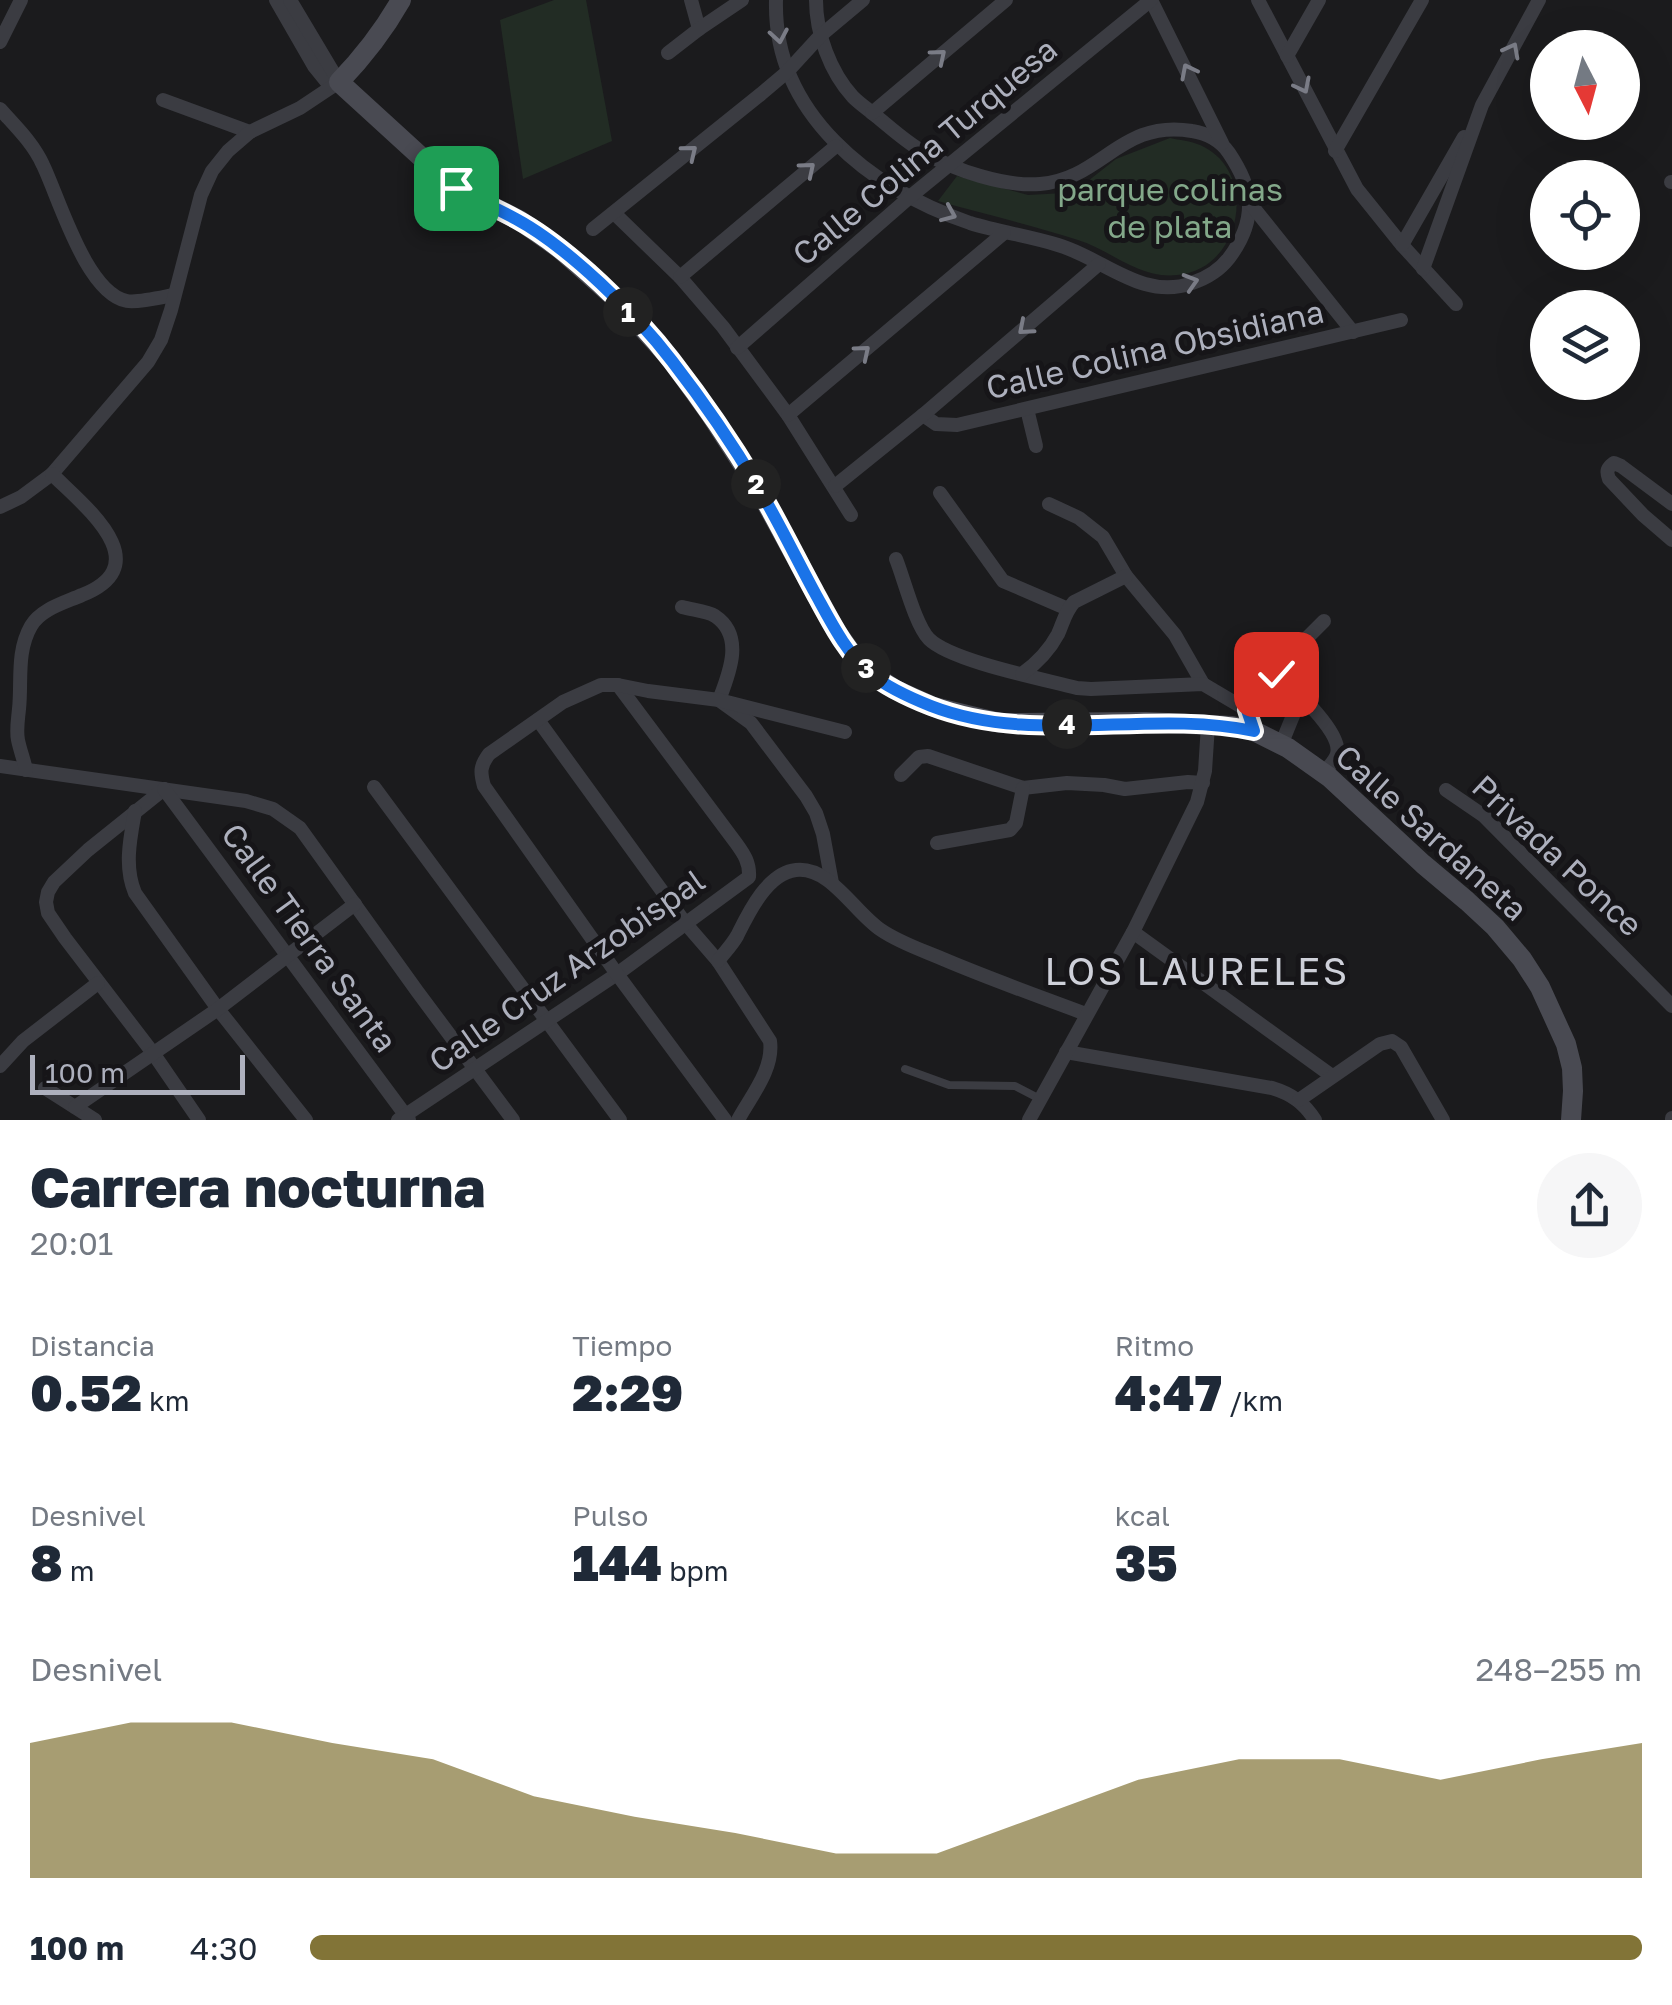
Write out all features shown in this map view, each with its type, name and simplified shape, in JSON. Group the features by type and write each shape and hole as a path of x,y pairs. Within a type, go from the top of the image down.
{"street":[{"path":"1,35 21,0"},
{"path":"276,0 314,66 335,85"},
{"path":"290,0 335,85"},
{"path":"0,507 52,474 148,362 161,340 201,195 212,171 250,132 300,108 335,85 378,35 401,0"},
{"path":"691,0 699,29"},
{"path":"668,53 742,0"},
{"path":"776,0 779,46 787,72 836,146 876,177 956,217 1068,248 1128,279 1165,288 1206,278 1223,265 1236,249 1248,220 1248,202 1242,177 1151,0"},
{"path":"816,0 820,36 853,97 924,152 951,166 1006,182 1035,185 1059,182 1084,171 1132,138 1155,130 1201,132 1222,143"},
{"path":"593,229 787,72 820,36 864,0"},
{"path":"872,112 1006,0"},
{"name":"Calle Colina Turquesa","path":"737,348 911,196 1151,0"},
{"path":"1258,0 1368,204 1456,304"},
{"path":"1288,56 1319,0"},
{"path":"1336,150 1422,0"},
{"path":"1402,245 1538,0"},
{"name":"Calle Sardaneta","path":"335,85 456,188 518,220 560,249 614,297 670,358 758,488 836,631 871,674 934,707 1000,724 1207,735 1254,731 1324,773 1495,927 1522,959 1540,987 1566,1044 1572,1068 1571,1120"},
{"path":"163,100 250,132"},
{"path":"1424,269 1482,105"},
{"path":"0,109 32,145 68,230 104,287 127,301 174,295"},
{"path":"680,277 836,146"},
{"path":"1248,202 1353,332"},
{"path":"615,214 680,277 722,327 788,415 851,515"},
{"path":"788,415 1004,233"},
{"path":"834,486 1099,264"},
{"name":"Calle Colina Obsidiana","path":"923,415 936,424 950,426 1400,320"},
{"path":"1027,409 1036,446"},
{"path":"1672,504 1622,466 1614,463 1608,468 1609,479 1672,540"},
{"path":"26,770 17,724 21,656 31,626 44,612 92,592 112,573 116,556 104,525 52,474"},
{"path":"940,493 1003,581 1068,608"},
{"path":"1050,504 1080,518 1102,537 1126,576 1174,635 1202,684 1247,710 1254,731"},
{"path":"896,559 916,616 929,638 956,655 1077,688 1202,684"},
{"path":"1022,674 1048,650 1068,608 1126,576"},
{"path":"682,607 714,616 734,644 730,673 719,700"},
{"path":"1247,710 1290,656 1324,622"},
{"path":"1276,674 1302,696 1335,736 1337,757 1324,773"},
{"path":"725,1120 484,786 482,763 563,702 601,685 618,684 648,692 719,700 845,732"},
{"name":"Calle Cruz Arzobispal","path":"404,1118 617,974 749,877 746,858 618,684"},
{"path":"1281,744 1302,696"},
{"path":"719,700 751,723 806,796 824,834 832,883"},
{"path":"538,720 686,924 718,961 770,1040 772,1053 767,1067 738,1120"},
{"path":"1029,1120 1134,932 1197,802 1204,778 1207,735"},
{"path":"901,775 919,756 928,756 1023,788 1067,783 1125,789 1204,778"},
{"path":"0,766 164,788 273,809 300,828 513,1120"},
{"path":"374,787 620,1120"},
{"path":"164,788 54,882 46,902 48,912 198,1120"},
{"name":"Calle Tierra Santa","path":"164,788 404,1118"},
{"path":"937,842 1010,830 1016,823 1023,788"},
{"name":"Privada Ponce","path":"1446,790 1484,816 1672,1006"},
{"path":"134,811 129,878 147,913 306,1120"},
{"path":"718,961 766,888 784,874 806,870 832,883 880,930 903,942 1086,1014"},
{"path":"722,899 742,924"},
{"path":"75,1107 218,1008 355,904"},
{"path":"1134,932 1332,1076"},
{"path":"0,1066 23,1041 98,983"},
{"path":"1299,1100 1380,1044 1392,1042 1401,1047 1442,1120"},
{"path":"1066,1052 1272,1088 1299,1100 1315,1120"},
{"path":"45,1088 90,1119"}],"lane":[{"path":"905,1070 949,1084 1015,1086 1040,1099"}],"green space":[{"path":"554,0 586,0 612,141 523,179 500,20"},
{"name":"parque colinas de plata","path":"1170,138 1200,145 1219,158 1231,176 1236,196 1229,239 1199,269 1177,275 1150,273 1078,240 938,201 957,176 1028,195 1065,193 1116,159"}],"district":[{"name":"LOS LAURELES","path":"1197,972"}],"route":[{"path":"456,188 518,220 560,249 614,297 670,358 758,488 836,631 853,656 894,689 934,707 1000,724 1146,722 1232,726 1254,731 1247,710 1276,674"}]}
